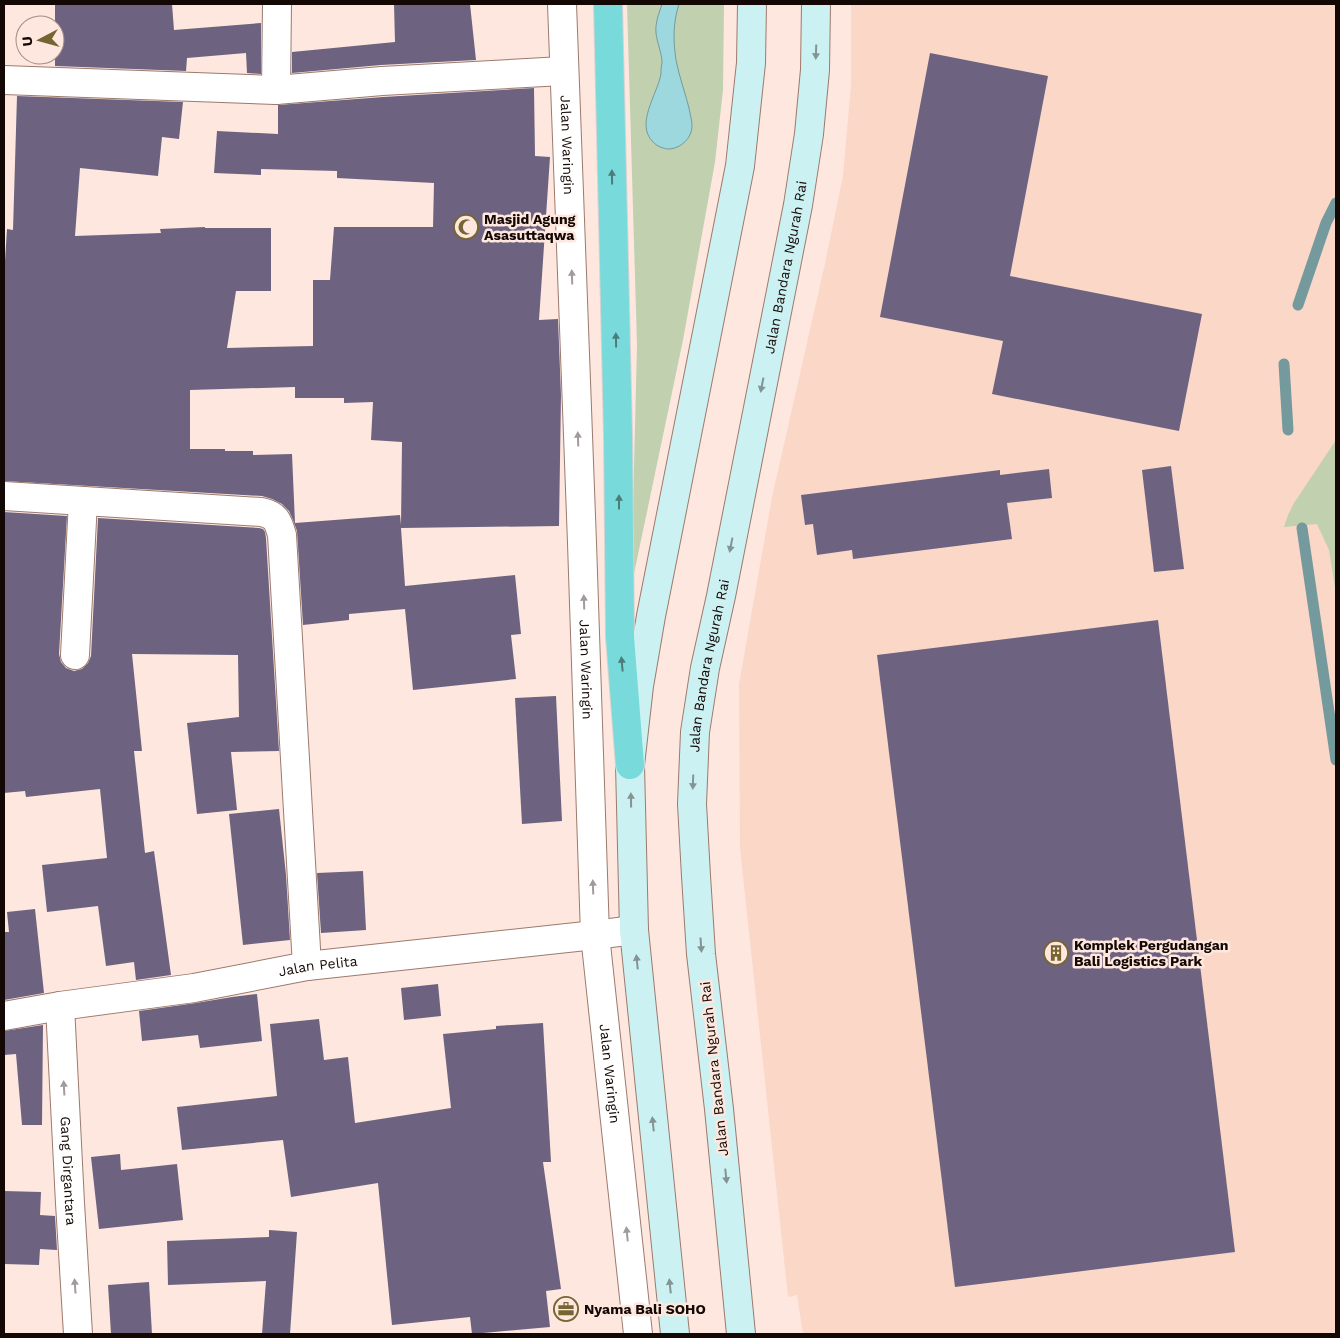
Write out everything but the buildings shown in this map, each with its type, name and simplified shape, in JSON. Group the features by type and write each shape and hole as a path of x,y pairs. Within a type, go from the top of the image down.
{"highway":[{"path":"608,4 618,436 620,637 630,765"}],"main road":[{"path":"674,1334 634,930 630,765 639,686 651,616 740,166 751,63 752,4"},
{"name":"Jalan Bandara Ngurah Rai","path":"741,1334 699,924 692,804 695,732 705,668 798,205 809,134 815,70 816,4"}],"street":[{"path":"276,90 277,4"},
{"name":"Jalan Waringin","path":"562,4 594,935 634,1334"},
{"path":"4,80 276,90 382,81 564,70"},
{"path":"4,496 261,512 276,518 282,535 307,966"},
{"path":"75,655 83,502"},
{"path":"585,640 620,637"},
{"name":"Jalan Pelita","path":"4,1016 60,1006 194,988 307,966 634,930"},
{"name":"Gang Dirgantara","path":"60,1006 78,1334"}],"shaded area":[{"path":"851,4 1336,4 1336,1334 803,1334 797,1295 788,1297 740,848 739,684 772,497 843,176 851,85"}],"green space":[{"path":"627,4 724,4 723,90 715,162 683,340 631,588 637,345"},
{"path":"1336,440 1336,594 1329,550 1317,524 1284,527 1294,503"}],"water":[{"path":"662,4 679,4 675,25 675,53 692,124 692,130 685,142 678,147 670,149 661,147 653,142 648,135 646,127 649,109 661,74 662,59 656,29"}],"waterway":[{"path":"1298,305 1326,223 1336,203"},
{"path":"1284,364 1288,430"},
{"path":"1302,528 1336,760"}],"place":[{"name":"Masjid Agung Asasuttaqwa","path":"466,227"},
{"name":"Komplek Pergudangan Bali Logistics Park","path":"1056,953"},
{"name":"Nyama Bali SOHO","path":"566,1309"}]}
